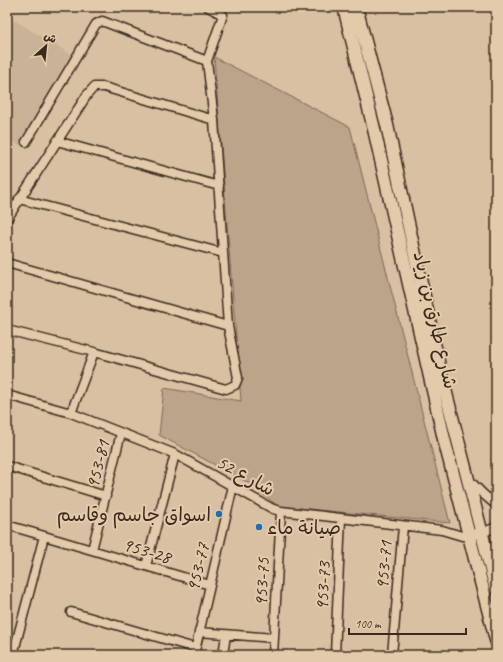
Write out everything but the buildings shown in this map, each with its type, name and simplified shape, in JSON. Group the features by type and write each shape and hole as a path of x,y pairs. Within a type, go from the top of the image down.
{"main road":[{"name":"شارع طارق بن زياد","path":"344,7 374,128 444,439 496,640"},
{"name":"شارع طارق بن زياد","path":"356,7 387,125 439,366 496,589"}],"street":[{"path":"7,330 94,352 226,389 235,385 238,378 228,326 214,120 207,61 223,15 208,7"},
{"path":"26,142 96,24 102,21 207,61"},
{"path":"7,219 87,95 94,87 104,87 214,120"},
{"path":"57,141 219,186"},
{"path":"20,199 223,253"},
{"path":"7,263 228,326"},
{"path":"71,413 94,352"},
{"name":"شارع 52","path":"7,395 71,413 175,454 267,506 281,511 442,530 457,535 468,536 482,533 496,527"},
{"name":"953-81","path":"92,550 121,433"},
{"path":"146,566 175,454"},
{"path":"7,466 106,496"},
{"path":"467,478 496,505"},
{"name":"953-77","path":"194,651 232,486"},
{"name":"953-75","path":"273,655 281,511"},
{"name":"953-73","path":"335,655 341,518"},
{"name":"953-28","path":"7,525 210,585"},
{"name":"953-71","path":"392,655 403,526"},
{"path":"13,655 44,536"},
{"path":"71,612 194,651"},
{"path":"199,632 274,638"},
{"path":"222,655 226,635"}],"shaded area":[{"path":"14,20 74,56 20,146 7,138 7,31"},
{"path":"214,57 350,127 450,523 278,506 247,482 159,435 164,388 241,401"}],"place":[{"name":"اسواق جاسم وقاسم","path":"219,514"},
{"name":"صيانة ماء","path":"259,527"}]}
